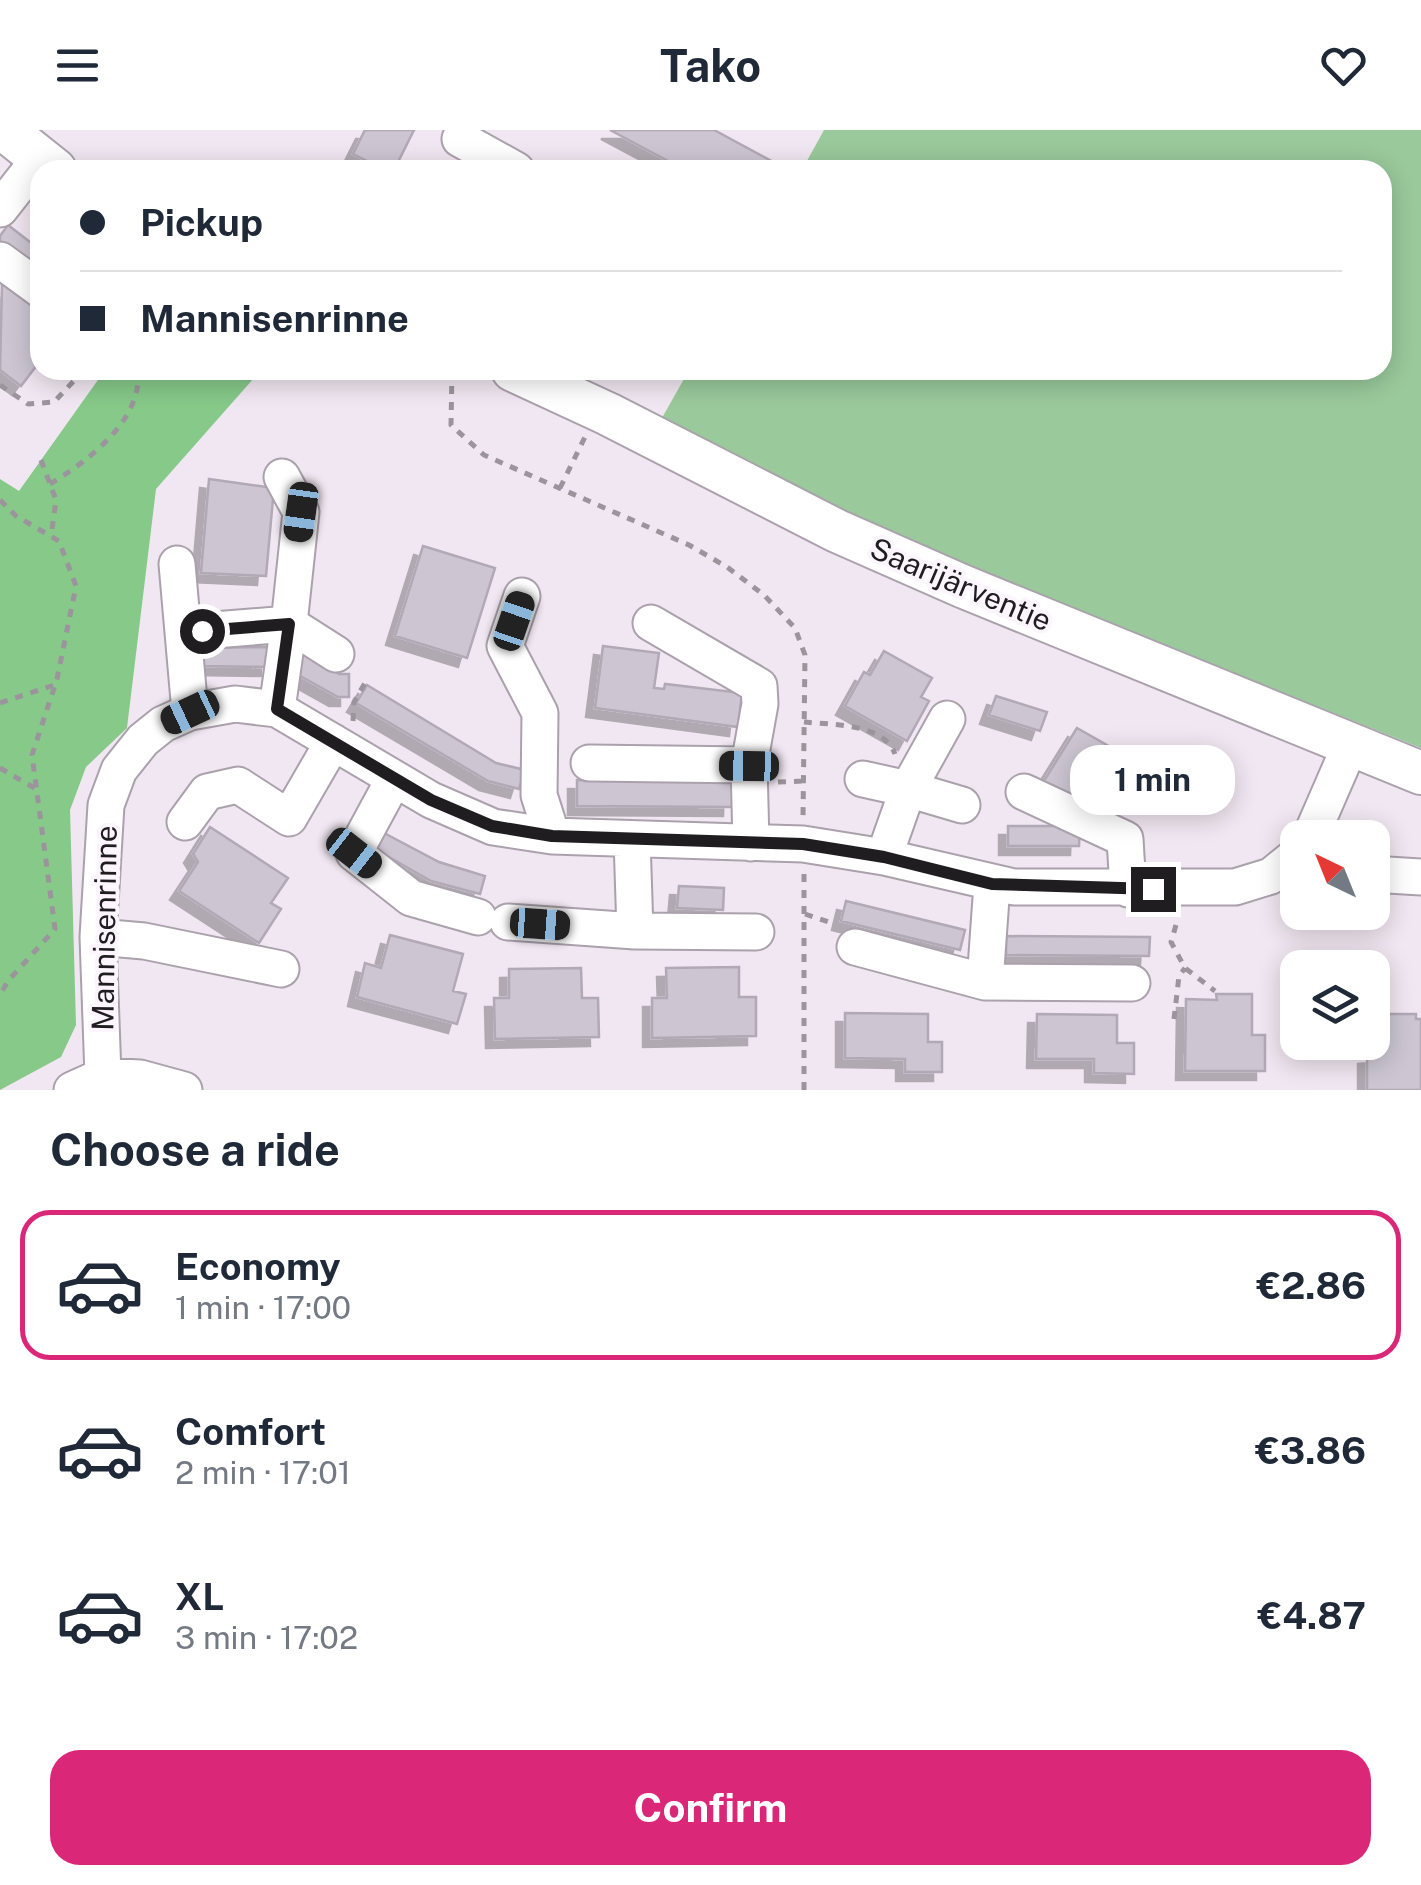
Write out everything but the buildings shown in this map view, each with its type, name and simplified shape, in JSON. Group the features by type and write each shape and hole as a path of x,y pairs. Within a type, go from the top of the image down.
{"main road":[{"path":"5,130 42,160"},
{"name":"Saarijärventie","path":"535,380 855,538 1421,774"}],"street":[{"path":"456,146 491,160"},
{"path":"0,209 30,180"},
{"path":"0,260 30,282"},
{"path":"277,709 301,512 282,477"},
{"path":"177,564 190,712"},
{"path":"522,596 505,646 540,712 539,795 552,836"},
{"path":"651,623 759,686 760,704 749,766 751,843"},
{"path":"202,631 289,624 336,654"},
{"name":"Mannisenrinne","path":"88,1083 106,805 119,770 143,740 163,724 190,712 235,704 277,709 431,800 492,826 552,836 803,844 884,857 992,884 1128,889 1235,886 1271,876 1280,869"},
{"path":"884,857 908,789 947,719"},
{"path":"185,822 206,792 238,785 289,818 333,742"},
{"path":"1318,820 1350,746"},
{"path":"588,763 749,766"},
{"path":"394,779 354,853 410,898 493,919 635,931 756,932"},
{"path":"863,779 962,805"},
{"path":"1024,792 1125,838 1128,889"},
{"path":"632,839 635,931"},
{"path":"1390,875 1421,878"},
{"path":"985,982 992,884"},
{"path":"98,936 144,941 281,970"},
{"path":"855,947 985,982 1132,984"},
{"path":"88,1083 140,1078 184,1090"}],"path":[{"path":"0,384 28,404 54,402 75,380"},
{"path":"50,484 86,462 117,431 139,380"},
{"path":"560,488 586,434"},
{"path":"41,460 56,500 51,536"},
{"path":"0,500 16,516 58,541 76,586 56,684 32,755 55,929 0,995"},
{"path":"354,702 365,683"},
{"path":"0,703 56,684"},
{"path":"804,722 874,733 892,746 908,789"},
{"path":"0,768 37,790"},
{"path":"1176,925 1171,942 1185,968 1215,990"},
{"path":"1174,1019 1179,976 1185,968"},
{"path":"0,976 8,981"}],"green space":[{"path":"824,130 1421,130 1421,748 874,529 658,425 683,380 1392,380 1392,160 808,160"},
{"path":"98,380 252,380 156,489 127,728 86,767 70,810 76,1025 61,1057 0,1090 0,479 19,491"}],"route":[{"path":"202,631 289,624 277,709 431,800 492,826 552,836 803,844 884,857 1014,887 1153,889"}]}
